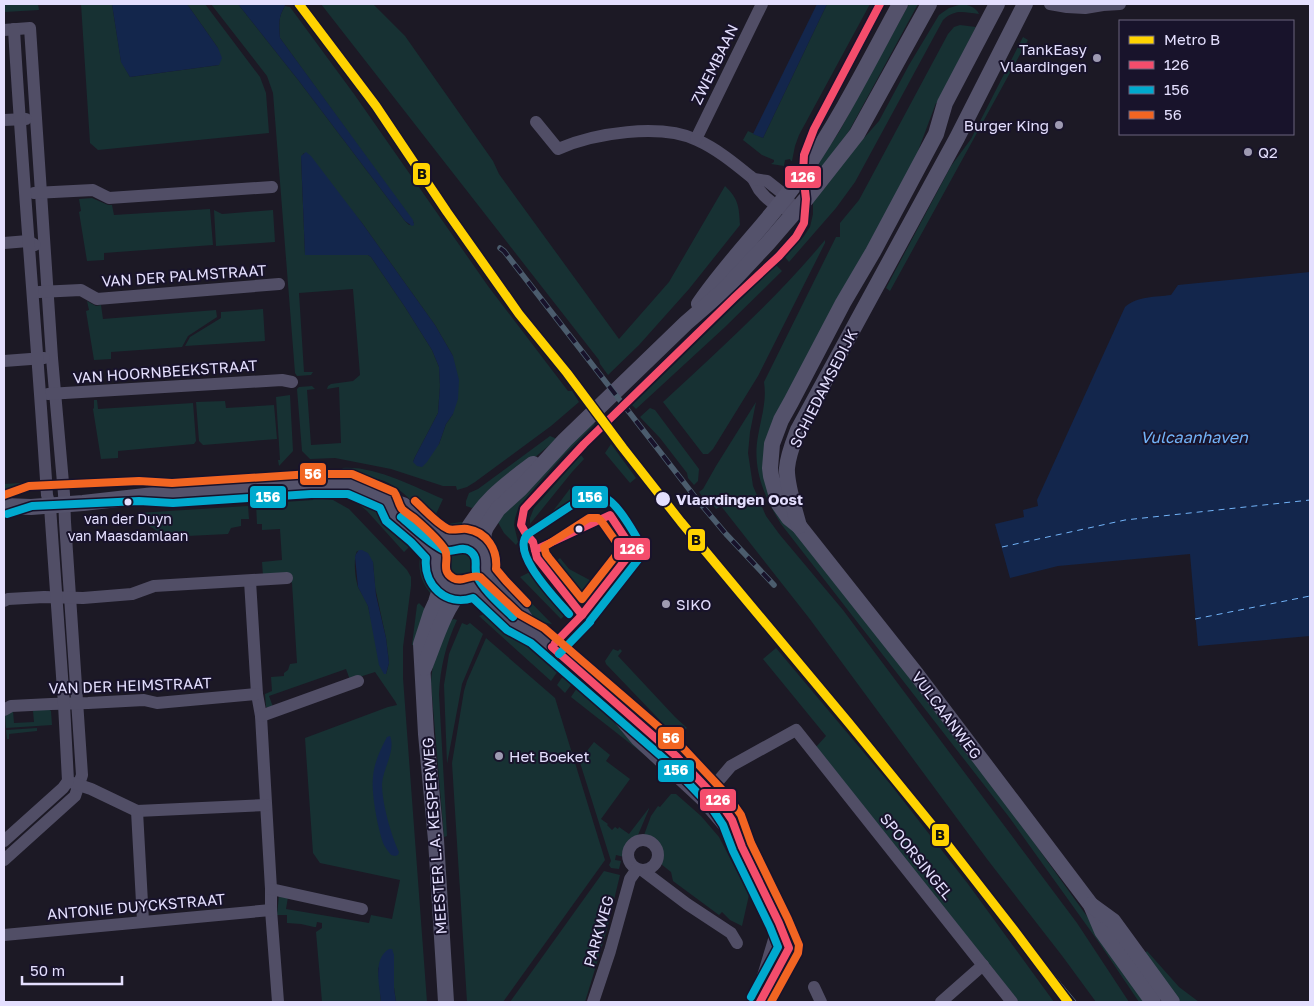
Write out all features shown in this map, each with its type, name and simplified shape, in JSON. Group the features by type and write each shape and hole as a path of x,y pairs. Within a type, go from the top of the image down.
{"main road":[{"path":"686,323 714,282 803,173 838,117 900,4"},
{"path":"482,550 484,532 498,509 564,440 686,323 724,290 768,244 795,212 856,134 929,4"},
{"name":"SCHIEDAMSEDIJK","path":"799,526 789,518 779,504 771,476 772,444 781,420 936,134 945,103 997,4"},
{"name":"SCHIEDAMSEDIJK","path":"799,526 787,469 791,448 798,430 957,138 1025,4"},
{"path":"4,505 31,507 57,500 140,498 172,493 311,484 350,484 404,505 426,525 456,540 474,542 482,550 486,560 486,572 481,580 468,588 451,589 442,583 434,565 436,555 441,547 456,540 488,500 512,479 564,440"},
{"path":"388,500 393,514 418,535 436,555"},
{"name":"VULCAANWEG","path":"799,526 916,675 1092,906 1102,931 1153,1002"},
{"name":"MEESTER L.A. KESPERWEG","path":"442,583 421,644 446,1002"},
{"name":"MEESTER L.A. KESPERWEG","path":"423,670 449,607 456,596 468,588"},
{"name":"VULCAANWEG","path":"1092,906 1113,921 1172,1002"}],"street":[{"name":"ZWEMBAAN","path":"696,139 762,4"},
{"path":"1050,4 1085,8 1102,4 1120,4"},
{"path":"4,841 63,788 73,784 82,775 70,597 57,500 40,394 19,119 9,29 30,28 55,393 57,500 56,597 64,704 73,784 75,796 4,860"},
{"path":"4,120 37,118"},
{"path":"536,122 558,149 572,142 612,134 651,131 673,133 696,139 725,156 754,179 767,181 782,201 795,212"},
{"path":"25,194 93,190 109,198 272,187"},
{"path":"4,243 28,241 36,245 44,245"},
{"name":"VAN DER PALMSTRAAT","path":"33,293 81,290 97,299 279,284"},
{"path":"4,361 52,358"},
{"name":"VAN HOORNBEEKSTRAAT","path":"40,394 282,380 292,382"},
{"path":"486,572 498,588 523,612 537,634 676,756 742,847 789,948 760,1001"},
{"path":"4,601 8,599 56,597 83,598 132,594 154,586 287,578"},
{"path":"250,581 261,716 271,910 278,1002"},
{"path":"468,588 513,622 537,634"},
{"path":"588,680 636,740 661,762 706,795"},
{"path":"261,716 358,681"},
{"name":"VAN DER HEIMSTRAAT","path":"4,710 11,706 144,700 157,703 258,694"},
{"name":"SPOORSINGEL","path":"706,795 731,766 796,730 1012,1002"},
{"path":"661,762 676,756"},
{"path":"73,784 91,788 137,812 266,805"},
{"path":"137,812 143,921"},
{"name":"PARKWEG","path":"593,1002 610,951 630,879 640,870 731,933 737,943"},
{"path":"271,889 362,909"},
{"name":"ANTONIE DUYCKSTRAAT","path":"4,934 271,910"},
{"path":"941,1002 983,965"},
{"path":"814,987 821,1002"}],"green space":[{"path":"4,4 38,4 39,10 4,12"},
{"path":"81,4 112,4 121,61 130,77 219,65 218,48 187,4 205,4 260,77 266,93 269,133 98,150 90,143"},
{"path":"211,4 238,4 405,221 409,225 414,223 280,38 279,25 281,14 285,6 290,7 354,94 488,286 568,391 572,391 579,402 551,426 467,487 457,490 456,486 443,486 391,469 335,458 310,459 302,451 297,389 299,387 312,386 315,389 307,390 311,445 341,443 339,387 327,389 331,384 353,381 360,375 353,289 299,293 304,372 313,372 311,375 297,376 295,373 273,93 267,76","holes":["304,153 362,223 435,325 453,356 453,414 446,424 439,444 413,462 438,413 439,367 432,350 371,257 368,255 305,254 301,157"]},
{"path":"321,4 373,4 405,36 493,161 499,174 619,339 669,282 725,186 733,195 737,204 740,225 689,289 639,345 608,375 599,360"},
{"path":"827,4 870,4 799,135 792,161 790,159 785,160 784,166 771,164 774,160 762,155 743,140 748,131 763,138"},
{"path":"909,4 918,4 849,131 812,181 810,175 839,132"},
{"path":"962,4 974,8 979,14 955,13 943,20 855,182 836,208 789,262 785,257 810,227 813,214 813,197 879,121 939,15 949,8"},
{"path":"960,25 976,27 936,103 918,152 767,467 905,672 1012,812 1146,1002 1139,1002 1009,817 781,524 769,503 758,471 757,448 764,403 764,382 836,237 840,237 840,223 859,200 948,34 954,27"},
{"path":"1023,37 1028,40 890,291 886,288 951,166 971,139"},
{"path":"92,198 112,205 114,215 210,209 213,245 104,253 104,260 87,261 79,212 81,211 79,199"},
{"path":"214,210 222,214 273,210 275,242 216,246"},
{"path":"825,240 758,376 713,449 708,454 703,454 663,402 787,283"},
{"path":"776,265 782,271 725,327 636,409 632,405"},
{"path":"87,301 96,306 101,305 103,319 216,310 217,317 188,336 182,347 111,352 111,359 94,360 86,311 89,310"},
{"path":"263,309 265,341 185,346 190,337 221,318 221,312"},
{"path":"290,395 293,451 279,466 276,397"},
{"path":"94,400 97,400 98,409 193,403 196,441 194,444 118,451 118,458 101,459 93,409"},
{"path":"225,401 226,408 274,405 277,439 203,445 199,441 196,402"},
{"path":"756,402 748,453 753,486 766,516 843,610 1077,923 1129,1002 1096,1002 987,859 809,618 721,506 716,509 699,492 703,489"},
{"path":"650,408 655,410 699,469 698,481 694,485 660,438 640,417"},
{"path":"593,422 595,424 563,456 519,506 514,525 518,542 516,545 504,533 496,519"},
{"path":"550,436 557,439 477,505 472,508 466,506 469,493 478,489"},
{"path":"611,444 636,478 630,483 605,453"},
{"path":"581,455 584,459 530,524 534,508"},
{"path":"343,468 356,468 381,474 443,499 436,514 427,517 396,487 374,478 337,475"},
{"path":"4,484 27,484 27,489 4,491"},
{"path":"572,486 581,498 553,511"},
{"path":"347,492 362,496 411,536 409,547 404,552 367,511 355,501 338,493"},
{"path":"314,498 333,500 349,509 407,570 411,577 403,647 403,678 427,1002 396,1002 394,955 378,968 381,1002 322,1002 316,932 322,928 322,923 317,922 316,927 314,927 287,923 287,915 277,915 279,895 288,897 286,909 369,923 371,915 392,919 400,880 320,863 313,853 305,738 397,705 375,672 350,680 346,669 269,696 273,707 266,707 265,694 272,691 271,677 284,676 290,664 297,663 292,583 263,576 262,562 282,560 280,529 262,530 262,524 257,524 256,504 313,500","holes":["357,551 373,562 375,587 386,638 389,663 386,674 368,606 356,581 355,564"]},
{"path":"248,506 249,519 241,519 241,526 231,528 228,534 167,537 138,519 137,513"},
{"path":"466,523 454,532 450,533 438,529 448,524"},
{"path":"489,534 501,556 498,581 492,569 492,560 487,546"},
{"path":"422,547 426,551 430,574 434,582 432,595 424,584 420,572"},
{"path":"460,547 472,552 477,564 472,576 460,581 448,576 443,564 448,552"},
{"path":"560,558 569,569 599,585 585,601 552,565"},
{"path":"534,570 568,612 561,619 520,577"},
{"path":"513,584 552,624 538,619 508,592"},
{"path":"467,596 474,596 482,600 471,604 455,606"},
{"path":"419,603 426,610 415,645 412,645 417,605"},
{"path":"494,610 560,668 551,681 479,616"},
{"path":"451,620 457,620 444,656 439,694 447,836 444,837 431,684 433,666 438,651"},
{"path":"462,623 467,625 470,623 483,634 462,684 447,764 444,685 449,654"},
{"path":"486,638 555,698 605,860 503,1002 467,1002 452,763 464,691"},
{"path":"776,648 891,785 968,884 1054,1002 1019,1002 815,748 826,736 763,659"},
{"path":"613,649 618,651 620,649 622,651 618,656 687,728 676,737 606,664 605,661"},
{"path":"597,670 650,724 649,725 595,674"},
{"path":"565,673 574,681 565,693 557,685"},
{"path":"579,685 597,702 646,756 571,697"},
{"path":"48,709 51,711 52,725 6,728 5,715 13,711 14,723 34,722 34,710"},
{"path":"37,728 37,731 9,734 9,739 7,739 6,730"},
{"path":"594,742 610,755 606,761 630,779 601,819 612,830 615,827 618,829 619,827 629,834 649,808 638,835 627,844 624,857 616,855 615,860 621,861 619,869 611,868 609,865 611,861 577,753 583,756"},
{"path":"671,794 676,794 701,816 719,837 749,895 742,926 730,920 722,912 719,915 673,881 671,872 661,864 661,849 659,845 654,839 644,835 651,816 658,806 660,807"},
{"path":"604,871 620,875 606,933 585,1002 510,1002"},
{"path":"1147,951 1179,987 1199,1002 1177,1002 1145,953"}],"water":[{"path":"112,4 187,4 218,48 222,58 219,65 130,77 121,62"},
{"path":"238,4 284,4 280,21 280,38 413,220 414,225 412,226 405,221"},
{"path":"817,4 827,4 763,138 753,134"},
{"path":"306,152 362,223 435,325 453,356 459,380 458,399 439,444 422,467 417,466 413,462 438,413 439,367 432,350 371,257 368,255 305,255 301,156"},
{"name":"Vulcaanhaven","path":"1310,272 1310,636 1198,646 1190,554 1058,566 1010,578 995,524 1024,517 1023,510 1038,506 1037,500 1125,307 1141,299 1171,295 1178,285"},
{"path":"359,550 368,553 373,562 376,595 386,638 389,663 386,674 384,674 379,665 368,606 358,587 355,557"},
{"path":"390,736 390,754 382,784 388,819 399,852 395,856 391,855 385,846 379,831 373,792 374,772 378,757 387,737"},
{"path":"389,949 392,949 394,955 396,1002 381,1002 378,973 380,959"}],"ferry route":[{"path":"1002,547 1125,520 1310,500"},
{"path":"1195,619 1310,596"}],"tram line":[{"path":"956,857 1076,1001"}],"railway":[{"path":"500,248 699,502 774,585"}],"metro line":[{"name":"B","path":"299,4 376,106 447,212 519,314 567,373 681,522 933,826 1068,1002"}],"transit line":[{"name":"126","path":"582,615 537,558 533,542 521,525 524,509 584,444 779,256 796,237 804,223 806,199 803,173 804,155 814,129 880,4"},
{"name":"56","path":"4,495 29,486 139,481 172,483 311,474 352,474 394,492 402,509 426,529 445,550 447,557 446,568 449,575 460,580 476,576 480,577 519,614 544,628 683,748 727,795 741,815 751,843 799,945 798,953 771,1002"},
{"name":"156","path":"7,514 32,506 139,501 173,503 311,494 348,494 380,508 386,521 411,542 426,558 428,577 438,592 454,599 473,598 507,630 531,643 669,763 711,807 723,825 733,851 778,947 751,997"},
{"name":"156","path":"569,614 529,564 524,542 528,534 581,499 605,498 620,511 643,550 641,556 590,621"},
{"name":"56","path":"415,501 435,520 448,529 467,529 485,538 493,549 496,569 527,603"},
{"name":"126","path":"535,550 610,515 633,550 582,615 555,643"},
{"name":"156","path":"401,517 439,548 447,551 463,549 470,551 475,557 476,573 480,581 493,598 513,617"},
{"name":"56","path":"589,518 598,518 621,549 582,599 546,554 544,547 589,518"},
{"name":"156","path":"559,654 590,622"},
{"name":"126","path":"552,647 676,756 719,801 732,820 742,847 789,948 760,1002"}],"place":[{"name":"TankEasy Vlaardingen","path":"1097,58"},
{"name":"Burger King","path":"1059,125"},
{"name":"Q2","path":"1248,152"},
{"name":"Vlaardingen Oost","path":"663,499"},
{"name":"van der Duyn van Maasdamlaan","path":"128,502"},
{"name":"SIKO","path":"666,604"},
{"name":"Het Boeket","path":"499,756"}]}
